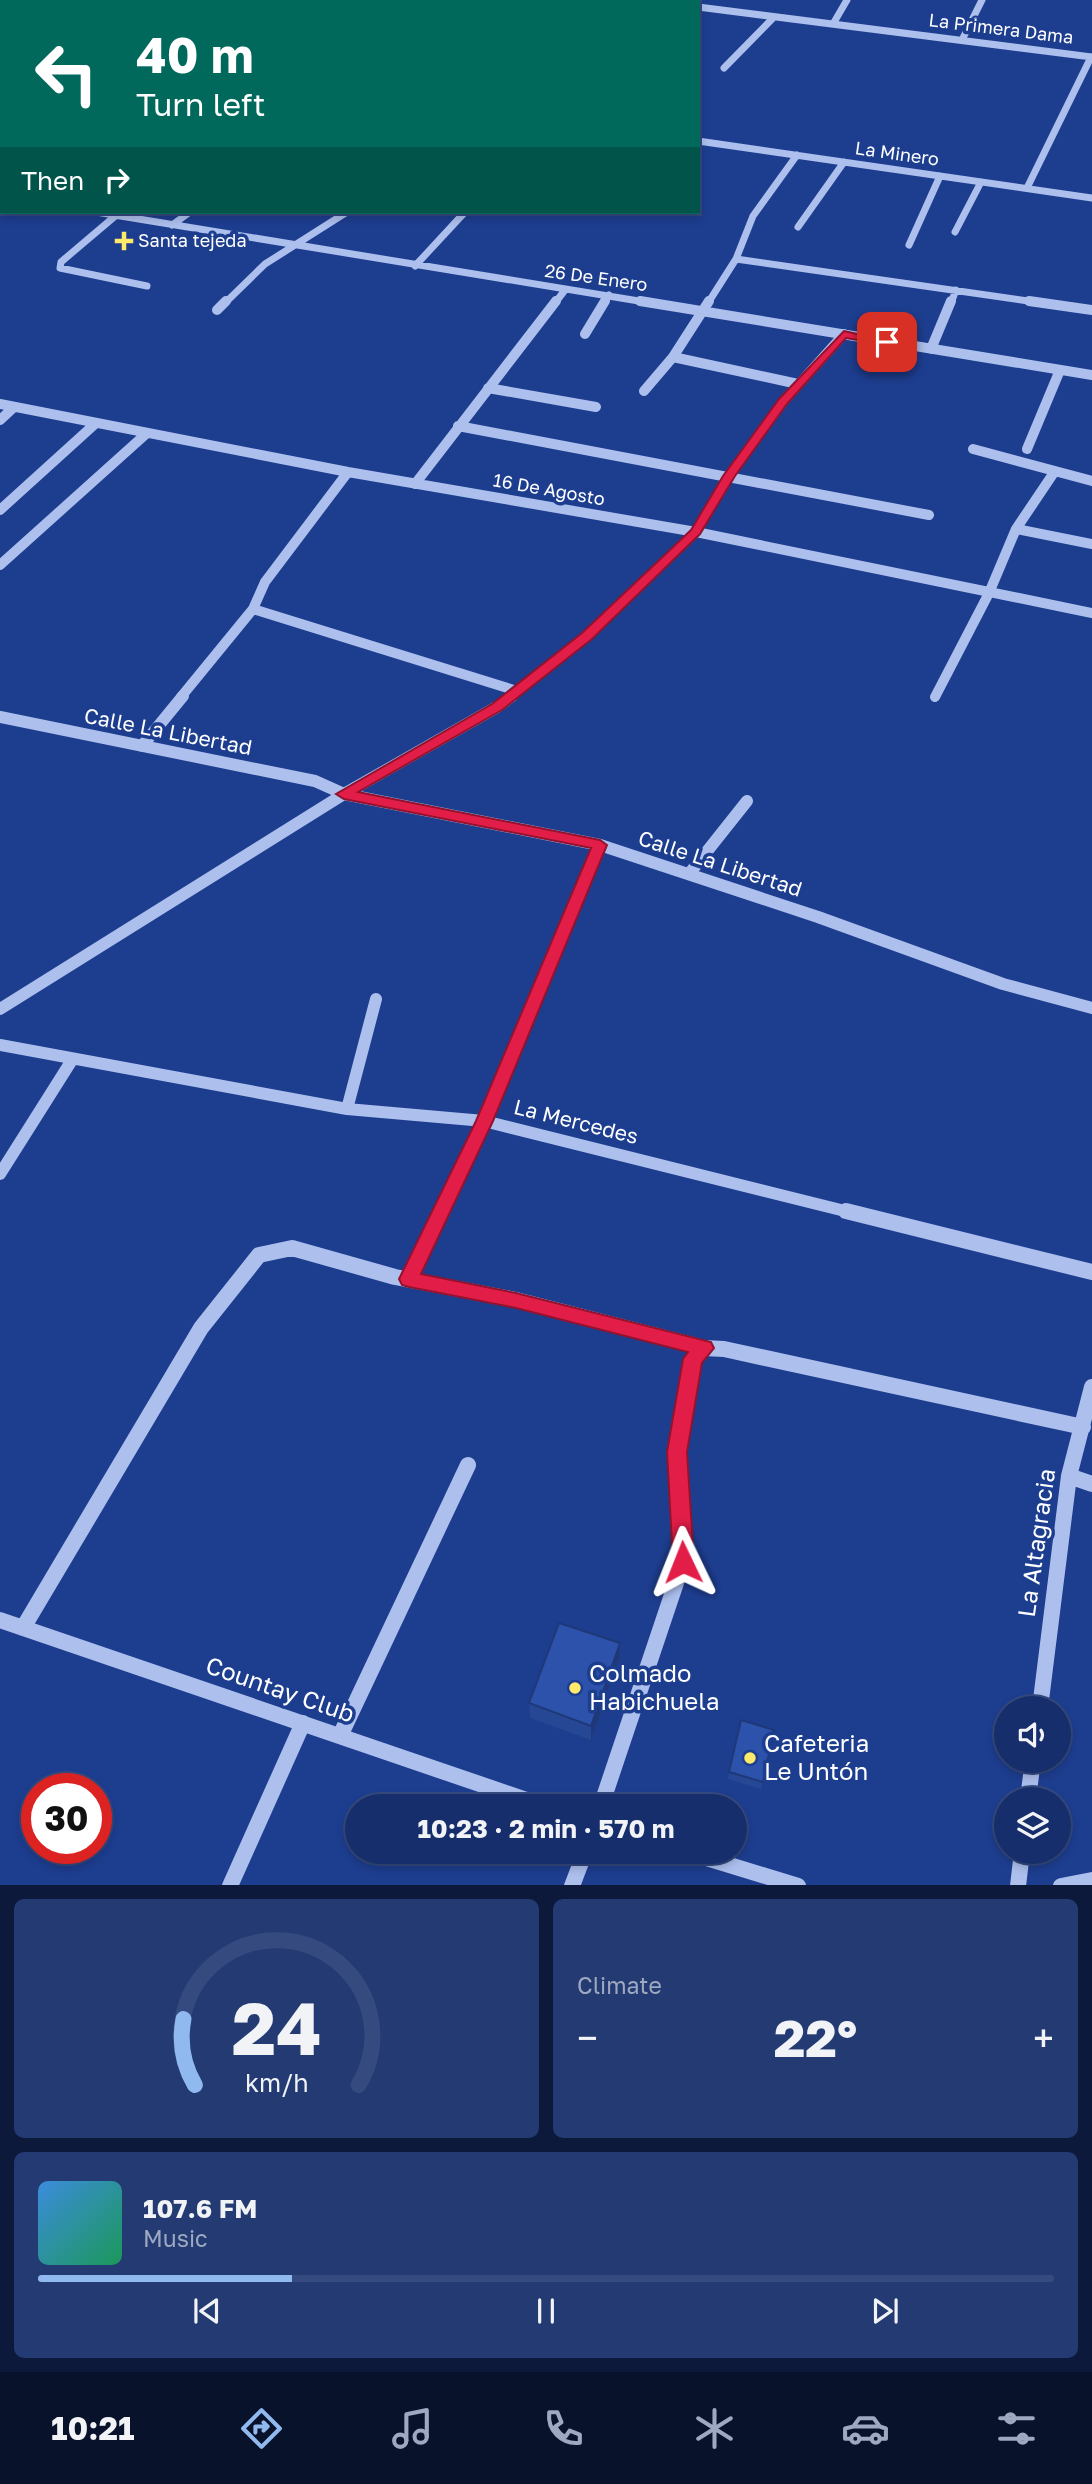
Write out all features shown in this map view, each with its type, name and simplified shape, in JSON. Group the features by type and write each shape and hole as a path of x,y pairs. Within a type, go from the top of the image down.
{"street":[{"path":"722,10 731,0"},
{"path":"833,24 848,0"},
{"path":"962,40 982,0"},
{"name":"La Primera Dama","path":"700,7 1091,57"},
{"path":"724,68 774,17"},
{"path":"1027,188 1091,57"},
{"name":"La Minero","path":"700,141 1092,198"},
{"path":"644,391 673,358 736,259 753,216 797,155"},
{"path":"798,227 844,162"},
{"path":"909,245 940,176"},
{"path":"955,232 981,182"},
{"path":"118,214 61,262 60,268 147,286"},
{"name":"26 De Enero","path":"118,214 415,266 702,309 1092,375"},
{"path":"172,225 187,214"},
{"path":"217,310 265,264 344,214"},
{"path":"415,266 463,214"},
{"path":"736,259 1092,310"},
{"path":"415,484 565,290"},
{"path":"931,349 956,290"},
{"path":"585,334 609,295"},
{"path":"0,1010 344,794 497,707 587,636 696,532 729,476 798,384 844,334"},
{"path":"673,358 798,384"},
{"path":"1027,449 1060,370"},
{"path":"488,388 596,407"},
{"name":"16 De Agosto","path":"0,404 348,472 696,532 1092,613"},
{"path":"0,420 13,407"},
{"path":"0,510 96,423"},
{"path":"458,426 929,515"},
{"path":"0,565 147,433"},
{"path":"973,449 1092,481"},
{"path":"935,697 989,593 1016,529 1055,471"},
{"path":"142,746 253,610 265,582 348,472"},
{"path":"1016,529 1092,544"},
{"path":"253,610 517,691"},
{"name":"Calle La Libertad","path":"2,720 315,781 344,794 600,845 1003,984 1092,1008"},
{"path":"689,874 747,801"},
{"path":"409,1279 484,1121 600,845"},
{"path":"347,1109 376,999"},
{"name":"La Mercedes","path":"0,1045 347,1109 484,1121 1092,1272"},
{"path":"0,1174 72,1060"},
{"path":"23,1628 201,1328 259,1255 276,1249 292,1248 409,1279 516,1300 704,1348 724,1349 1083,1427"},
{"path":"605,1794 683,1562 677,1452 693,1359 704,1348"},
{"name":"La Altagracia","path":"1042,1696 1069,1476 1092,1387"},
{"path":"340,1736 468,1465"},
{"path":"1069,1476 1092,1484"},
{"name":"Countay Club","path":"0,1620 509,1794"},
{"path":"230,1885 303,1723"},
{"path":"572,1885 580,1864"},
{"path":"727,1864 798,1885"},
{"path":"1018,1885 1021,1864"},
{"path":"1061,1885 1092,1880"}],"building":[{"name":"Colmado Habichuela","path":"559,1623 620,1643 591,1726 529,1703"},
{"name":"Cafeteria Le Untón","path":"741,1720 774,1730 763,1782 729,1772"}],"place":[{"name":"Santa tejeda","path":"124,241"},
{"name":"Colmado Habichuela","path":"575,1688"},
{"name":"Cafeteria Le Untón","path":"750,1758"}],"route":[{"path":"683,1562 677,1452 693,1359 696,1353 704,1348 516,1300 409,1279 484,1121 600,845 344,794 497,707 587,636 696,532 729,476 783,402 844,334 887,342"}]}
